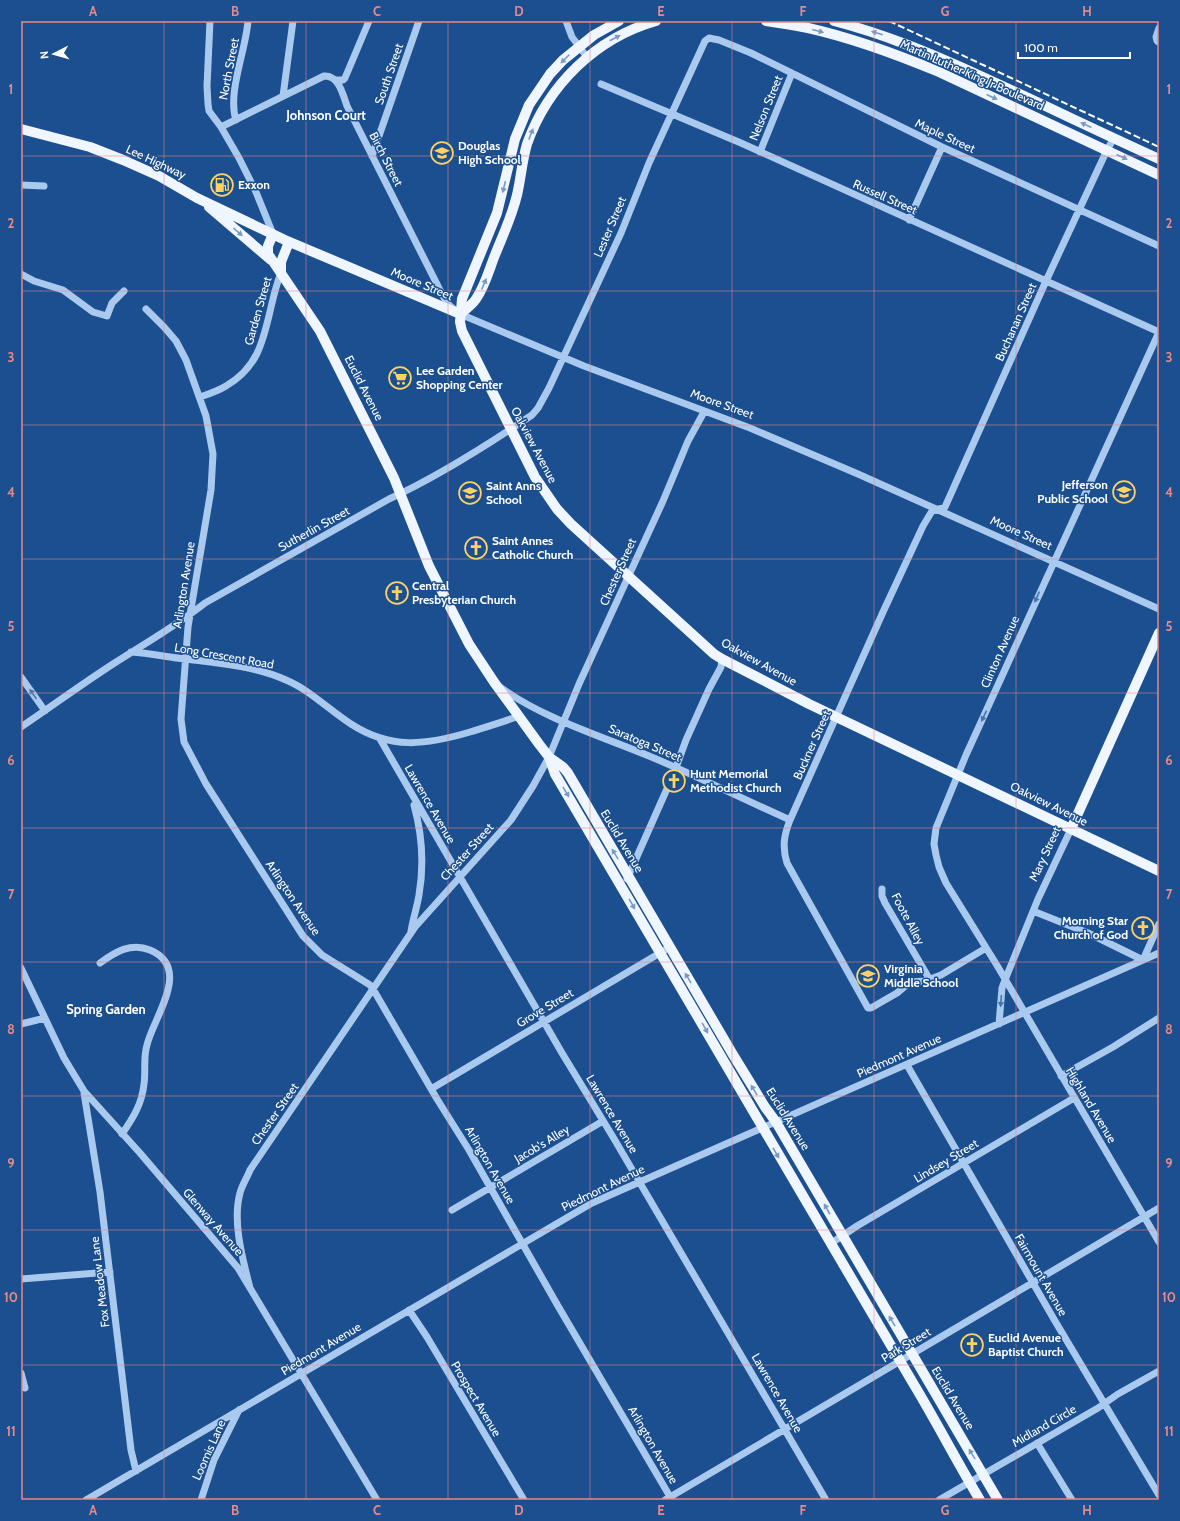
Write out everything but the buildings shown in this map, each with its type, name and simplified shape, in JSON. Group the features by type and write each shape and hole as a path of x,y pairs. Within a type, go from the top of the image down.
{"main road":[{"path":"460,314 463,294 497,213 515,139 521,122 550,74 578,46 619,21"},
{"path":"460,314 476,300 483,287 511,216 517,196 527,146 536,122 552,96 574,69 587,57 613,39 631,30 656,21"},
{"name":"Martin Luther King Jr Boulevard","path":"766,21 808,28 840,37 914,62 939,72 1159,174"},
{"name":"Martin Luther King Jr Boulevard","path":"834,21 886,36 913,46 997,83 1159,159"},
{"name":"Lee Highway","path":"21,130 70,141 123,160 159,176 197,198 273,234"},
{"name":"Euclid Avenue","path":"197,198 271,260 281,272 320,331 394,478 417,537 442,593 469,644 494,682 549,757 556,774 585,824 980,1500"},
{"path":"271,260 268,254 268,246 273,234"},
{"name":"Moore Street","path":"273,234 460,314"},
{"path":"281,272 281,262 289,242"},
{"name":"Oakview Avenue","path":"460,314 462,331 510,429 536,478 557,509 571,524 714,654 836,717 1070,830 1159,871"},
{"name":"Mary Street","path":"1070,830 1159,633"},
{"name":"Euclid Avenue","path":"549,757 563,767 568,773 765,1107 776,1122 998,1500"}],"street":[{"path":"210,21 207,86 208,104 213,117 221,127 256,192 273,234"},
{"name":"North Street","path":"236,120 233,106 236,84 247,36 248,21"},
{"path":"283,96 294,21"},
{"path":"221,127 324,76 333,77 340,81 345,78 369,21"},
{"name":"South Street","path":"372,156 419,21"},
{"path":"566,21 568,30 587,57"},
{"path":"1159,28 1156,37 1159,42"},
{"name":"Lester Street","path":"510,429 532,415 538,408 621,233 649,162 705,41 711,38 724,42"},
{"name":"Maple Street","path":"724,42 792,73 942,146 1159,246"},
{"name":"Nelson Street","path":"760,152 792,73"},
{"name":"Birch Street","path":"336,80 347,106 444,298 450,306 460,314"},
{"name":"Russell Street","path":"601,84 760,152 1159,332"},
{"name":"Buchanan Street","path":"936,510 945,507 1046,281 1114,138"},
{"path":"909,220 942,146"},
{"path":"21,185 44,186"},
{"name":"Garden Street","path":"200,398 226,386 237,378 246,370 256,357 264,338 273,297 281,272"},
{"path":"21,274 34,281 63,290 93,312 107,316 112,303 124,292"},
{"name":"Arlington Avenue","path":"146,309 164,327 179,346 186,360 200,398 210,433 213,454 210,490 188,627 182,729 184,742 188,752 206,784 303,936 322,955 370,985 373,989 491,1187 669,1499"},
{"name":"Moore Street","path":"460,314 563,358 757,431 858,474 1159,609"},
{"name":"Clinton Avenue","path":"1005,980 946,883 934,844 936,828 957,775 1159,332"},
{"name":"Chester Street","path":"250,1288 243,1260 238,1214 242,1186 256,1161 410,935 446,891 510,820 533,786 549,757 579,684 663,501 688,441 704,412"},
{"name":"Sutherlin Street","path":"130,652 181,622 205,603 451,466 510,429"},
{"name":"Buckner Street","path":"930,980 910,982 897,992 871,1008 868,1008 787,863 784,855 783,840 790,820 923,526 930,513 936,510"},
{"path":"21,727 130,652"},
{"name":"Long Crescent Road","path":"130,652 256,670 286,680 368,734 380,739 404,743 431,742 447,739 519,716"},
{"path":"623,888 676,768 689,734 709,689 721,667 722,659"},
{"path":"21,677 45,711"},
{"name":"Saratoga Street","path":"494,682 526,704 676,768 790,820"},
{"name":"Lawrence Avenue","path":"380,739 544,1022 826,1500"},
{"path":"410,793 417,816 421,861 419,896 410,935"},
{"path":"585,824 593,817"},
{"name":"Mary Street","path":"999,1024 1002,988 1033,911 1070,830"},
{"name":"Foote Alley","path":"882,889 882,896 930,980"},
{"path":"1033,911 1088,933 1143,960 1159,924"},
{"path":"100,963 116,952 126,948 141,947 158,954 169,973 169,987 166,998 147,1044 144,1083 140,1103 134,1116 122,1134"},
{"name":"Grove Street","path":"431,1088 670,947"},
{"path":"930,980 986,948"},
{"name":"Piedmont Avenue","path":"86,1500 592,1203 1159,953"},
{"name":"Glenway Avenue","path":"21,968 64,1058 84,1091 238,1268 377,1500"},
{"name":"Highland Avenue","path":"1005,980 1159,1242"},
{"path":"695,1011 705,1006"},
{"path":"21,1024 45,1018"},
{"path":"1061,1076 1113,1047 1159,1018"},
{"name":"Fairmount Avenue","path":"907,1065 1159,1495"},
{"name":"Fox Meadow Lane","path":"84,1091 100,1192 131,1450 136,1471"},
{"name":"Lindsey Street","path":"830,1244 1074,1098"},
{"name":"Jacob's Alley","path":"452,1210 603,1121"},
{"name":"Park Street","path":"669,1499 1159,1208"},
{"path":"21,1279 110,1272"},
{"name":"Prospect Avenue","path":"409,1310 427,1337 524,1500"},
{"name":"Midland Circle","path":"939,1500 1159,1371"},
{"path":"21,1374 25,1388"},
{"name":"Loomis Lane","path":"201,1500 214,1460 239,1410"},
{"path":"1038,1442 1072,1500"}],"railway":[{"path":"889,21 1159,147"}],"place":[{"name":"Douglas High School","path":"442,153"},
{"name":"Exxon","path":"222,185"},
{"name":"Lee Garden Shopping Center","path":"400,378"},
{"name":"Jefferson Public School","path":"1124,492"},
{"name":"Saint Anns School","path":"470,493"},
{"name":"Saint Annes Catholic Church","path":"476,548"},
{"name":"Central Presbyterian Church","path":"397,593"},
{"name":"Hunt Memorial Methodist Church","path":"674,781"},
{"name":"Morning Star Church of God","path":"1143,928"},
{"name":"Virginia Middle School","path":"868,976"},
{"name":"Euclid Avenue Baptist Church","path":"972,1345"}],"district":[{"name":"Johnson Court","path":"326,115"},
{"name":"Spring Garden","path":"106,1009"}]}
